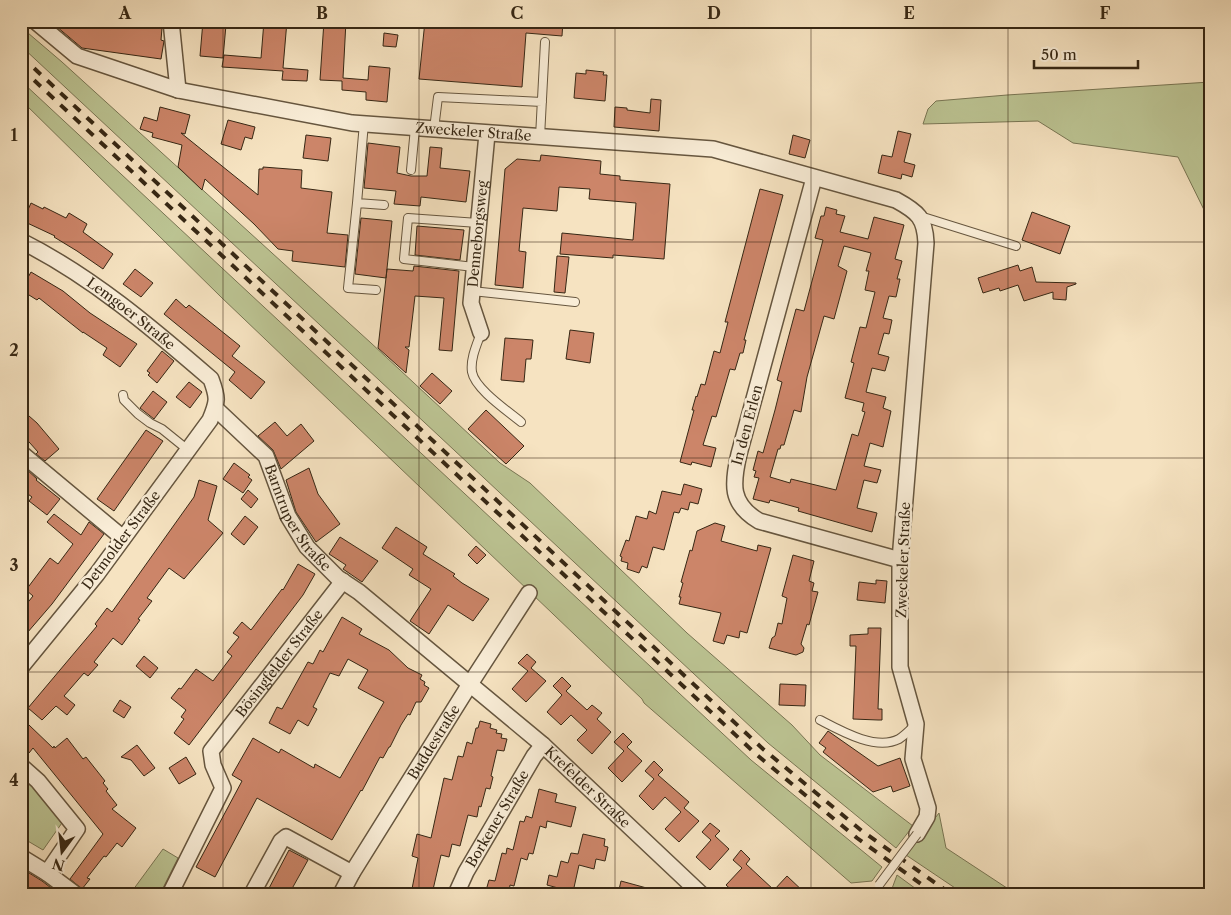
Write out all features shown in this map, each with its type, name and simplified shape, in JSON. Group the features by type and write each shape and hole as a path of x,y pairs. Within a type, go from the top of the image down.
{"street":[{"name":"Zweckeler Straße","path":"35,21 77,56 178,90 364,124 713,149 896,200 910,207 920,216 926,228 926,243 900,560 900,667 916,724 913,759 928,808 918,834"},
{"path":"171,21 178,90"},
{"name":"Denneborgsweg","path":"481,333 471,303 487,134"},
{"name":"In den Erlen","path":"814,178 739,454 734,477 736,498 749,516 759,521 900,560"},
{"name":"Lemgoer Straße","path":"21,241 53,257 116,301 195,365 211,380 217,396 215,408"},
{"name":"Detmolder Straße","path":"21,667 97,574 210,420 215,408"},
{"name":"Barntruper Straße","path":"215,408 266,456 288,516 307,547 343,581"},
{"path":"21,453 123,538"},
{"path":"343,581 470,684"},
{"name":"Bösingfelder Straße","path":"170,894 223,788 213,765 211,751 343,581"},
{"name":"Buddestraße","path":"341,894 352,873 470,684 529,593"},
{"name":"Krefelder Straße","path":"470,684 543,745 702,894"},
{"name":"Borkener Straße","path":"456,894 466,872 534,756 543,745"},
{"path":"21,766 38,781 78,830 47,873"},
{"path":"252,894 281,841 286,837 352,873"},
{"path":"21,857 75,894"}],"lane":[{"path":"540,137 545,42"},
{"path":"434,129 438,97 542,102"},
{"path":"364,124 348,288 376,290"},
{"path":"411,170 415,128"},
{"path":"357,203 384,205"},
{"name":"Zweckeler Straße","path":"920,216 1016,246"},
{"path":"474,267 404,260 404,251 408,218 478,223"},
{"path":"472,291 575,302"},
{"path":"481,333 474,353 472,372 479,386 522,422"},
{"path":"123,395 124,400 138,414 150,424 162,428 188,450"},
{"path":"820,720 843,732 885,743 898,740 916,724"},
{"name":"Zweckeler Straße","path":"879,885 918,834"}],"green space":[{"path":"21,27 371,343 500,463 530,483 687,633 792,725 820,755 913,826 896,848 768,743 21,46"},
{"path":"21,81 751,760 882,867 872,881 851,883 644,703 642,699 221,297 21,100"},
{"path":"1210,82 1210,222 1178,157 1073,143 1038,121 923,124 928,109 936,101"},
{"path":"1210,327 1210,686 1205,686 1207,375 1208,329"},
{"path":"21,774 64,820 43,850 21,837"},
{"path":"939,813 946,848 1016,894 964,894 906,855"},
{"path":"163,849 178,858 160,894 130,894"},
{"path":"897,875 923,894 890,894"}],"building":[{"path":"50,21 88,21 92,24 115,28 116,21 132,24 132,21 145,21 145,26 162,28 161,40 164,41 161,59 82,48"},
{"path":"203,21 222,21 222,25 226,25 223,58 200,56"},
{"path":"264,21 287,21 283,68 308,70 307,81 282,80 283,71 222,67 224,55 261,58"},
{"path":"324,21 346,21 343,78 368,80 369,66 390,68 387,102 366,100 366,92 342,90 342,81 320,80"},
{"path":"425,21 563,21 562,36 526,33 522,87 419,79"},
{"path":"384,33 398,35 396,47 383,46"},
{"path":"586,70 604,72 603,75 607,75 605,101 574,98 576,73 586,74"},
{"path":"651,99 661,100 659,131 614,127 615,107 650,113"},
{"path":"160,107 190,115 185,134 181,133 258,195 259,169 263,169 263,167 302,170 301,188 332,192 327,233 348,235 345,267 292,261 293,251 278,249 205,179 202,190 178,167 182,145 152,137 153,133 140,129 144,117 157,121"},
{"path":"228,120 255,127 252,139 245,137 241,150 221,144"},
{"path":"898,131 911,134 904,162 915,165 912,177 902,174 901,179 878,173 882,155 892,157"},
{"path":"306,135 331,138 328,161 303,158"},
{"path":"793,135 810,140 805,158 789,154"},
{"path":"368,143 400,147 397,173 411,176 427,176 430,147 442,148 440,168 470,171 466,202 421,197 420,206 394,204 396,191 364,188"},
{"path":"541,155 601,161 600,174 620,176 620,180 670,184 664,259 613,255 613,258 560,254 562,233 633,240 636,203 589,199 590,189 559,187 557,211 523,208 519,251 526,252 523,288 495,285 505,169 517,159 540,161"},
{"path":"760,189 783,195 744,340 746,340 743,353 740,353 735,370 730,369 716,417 712,416 703,445 716,448 711,467 692,462 691,465 680,462 694,410 692,410 701,384 705,385 714,351 720,353 728,322 725,322"},
{"path":"31,203 66,218 69,213 87,224 83,232 113,254 103,269 55,236 23,221"},
{"path":"826,207 837,210 836,214 845,216 840,232 868,239 874,217 904,225 895,259 902,261 897,279 900,279 896,297 889,296 883,318 892,320 889,334 884,333 878,354 889,357 885,371 872,368 866,392 886,397 883,408 891,411 883,447 870,443 864,466 881,470 877,483 864,480 857,508 877,513 872,532 798,511 799,508 770,500 769,503 753,499 759,478 754,477 756,471 753,470 758,451 763,453 775,410 782,382 777,380 796,309 804,311 823,240 815,238 821,216 824,216","holes":["844,246 871,253 866,271 869,271 865,290 875,292 866,328 860,327 851,362 854,363 845,398 864,403 862,411 865,412 858,436 852,434 836,490 791,479 790,483 770,477 778,449 780,449 781,445 784,445 794,410 801,412 807,377 824,316 834,319 847,271 838,266"]},
{"path":"1032,212 1070,226 1060,254 1022,240"},
{"path":"361,218 392,221 386,278 355,274"},
{"path":"417,226 464,230 460,260 415,255"},
{"path":"557,256 569,257 565,293 554,292"},
{"path":"1018,265 1020,271 1032,267 1036,282 1076,284 1067,287 1066,300 1053,299 1053,292 1024,301 1018,285 1000,291 999,288 983,293 978,278"},
{"path":"414,266 459,271 452,351 439,350 444,298 415,296 409,347 405,347 409,350 406,373 378,348 387,269 413,271"},
{"path":"135,269 153,283 141,297 123,284"},
{"path":"31,272 63,291 90,313 137,344 120,367 103,355 107,348 83,333 39,298 37,300 21,290"},
{"path":"176,299 186,308 189,305 240,346 232,356 265,382 251,399 229,380 235,372 164,314"},
{"path":"570,330 594,333 590,363 566,359"},
{"path":"505,338 533,340 531,359 526,359 524,382 501,380"},
{"path":"162,351 174,361 157,383 148,375 150,373 147,371"},
{"path":"432,373 452,391 440,404 420,386"},
{"path":"189,382 202,392 190,408 176,397"},
{"path":"153,391 167,402 154,419 140,408"},
{"path":"21,409 37,423 59,449 45,461 36,454 38,452 21,433"},
{"path":"486,410 524,446 506,464 468,429"},
{"path":"275,422 287,436 301,424 314,441 281,469 273,450 258,436"},
{"path":"146,430 163,441 114,511 97,499"},
{"path":"234,463 250,475 248,477 252,480 243,493 223,479"},
{"path":"25,468 36,480 60,499 47,515 29,501 32,497 21,489 21,472"},
{"path":"309,468 318,494 340,524 316,542 296,512 286,480"},
{"path":"199,480 217,486 208,520 223,533 184,579 169,568 147,598 152,601 122,645 113,638 94,662 98,665 88,676 84,673 64,696 75,705 67,715 56,706 42,720 28,708 97,626 95,624 107,608 112,612 194,497"},
{"path":"684,484 702,489 698,504 690,502 688,510 681,508 679,513 674,512 664,550 653,547 647,568 642,566 639,573 627,569 628,563 621,561 622,557 620,556 626,540 629,541 636,516 647,519 649,511 656,514 662,491 681,495"},
{"path":"248,490 258,499 251,508 241,499"},
{"path":"54,514 81,535 89,522 104,534 52,604 21,640 21,611 33,596 26,590 50,558 58,564 73,544 47,522"},
{"path":"245,516 258,527 244,545 231,534"},
{"path":"715,523 725,526 721,541 757,551 758,545 771,548 747,633 740,631 739,638 727,635 724,644 713,641 721,613 679,604 683,583 681,582 697,531"},
{"path":"396,527 427,547 423,554 455,574 453,576 462,583 489,599 473,621 448,605 429,634 410,621 431,589 409,575 413,569 382,548"},
{"path":"340,537 378,561 362,582 343,569 346,565 329,554"},
{"path":"476,546 486,555 477,564 468,555"},
{"path":"793,555 814,561 809,581 814,583 812,591 818,592 809,625 807,624 801,644 804,648 803,652 796,655 769,648 772,638 775,636 778,623 782,624 787,598 782,596"},
{"path":"298,564 315,574 303,595 189,745 174,733 184,719 181,717 186,710 171,698 179,688 181,689 196,669 213,681 232,656 227,652 239,637 233,633 242,622 251,630 283,590"},
{"path":"876,580 887,581 885,603 857,600 859,582 876,584"},
{"path":"342,617 362,629 359,634 389,650 408,668 422,675 420,679 429,688 421,702 416,702 383,758 380,757 332,840 257,798 215,877 196,867 242,781 232,775 253,738 279,753 281,749 314,768 315,764 340,778 384,702 358,688 368,670 348,659 339,676 330,673 313,707 317,709 308,726 298,720 290,734 269,723 277,707 282,709 308,662 313,664 320,650 323,652"},
{"path":"868,628 881,628 878,709 882,709 882,720 853,719 856,646 850,646 850,635 868,634"},
{"path":"527,654 536,662 531,668 546,681 526,702 512,689 528,671 518,663"},
{"path":"144,656 158,668 150,678 136,666"},
{"path":"562,677 571,686 566,691 587,710 592,705 602,713 597,719 611,732 592,754 577,740 587,730 571,715 561,725 547,712 562,695 553,686"},
{"path":"780,684 806,685 805,706 779,705"},
{"path":"120,700 131,707 124,718 113,711"},
{"path":"480,721 491,724 490,728 497,730 496,733 502,734 501,738 507,739 504,751 497,750 490,789 486,788 477,817 468,815 460,846 452,844 449,857 441,855 432,894 411,894 418,858 412,856 417,834 431,838 444,778 452,780 458,756 463,757 467,742 472,744"},
{"path":"29,725 53,748 67,738 83,759 86,757 105,781 103,783 108,789 106,791 117,805 112,809 136,828 122,847 117,843 106,857 104,856 87,878 90,879 82,889 70,879 103,834 33,748 29,753 21,746 21,733"},
{"path":"828,731 878,766 900,758 910,786 893,792 891,786 873,792 823,752 826,748 819,743"},
{"path":"623,733 632,742 627,747 642,761 622,782 608,768 624,751 614,742"},
{"path":"137,745 155,768 144,776 131,760 121,757"},
{"path":"186,757 196,774 179,784 169,768"},
{"path":"654,761 663,770 658,775 689,802 684,808 699,821 679,842 665,829 681,812 665,797 653,810 639,796 654,779 645,771"},
{"path":"539,789 557,794 555,802 576,807 571,827 547,821 546,828 540,826 533,854 529,853 527,860 521,858 514,886 510,885 509,892 501,890 500,894 485,894 489,880 495,881 502,853 506,854 507,848 513,850 520,821 524,822 526,816 532,818"},
{"path":"710,823 720,831 715,836 729,849 710,870 696,857 711,840 702,832"},
{"path":"583,834 605,839 604,846 608,847 605,861 596,859 594,869 579,865 573,892 547,885 549,875 557,877 561,861 568,863 571,853 578,854"},
{"path":"289,850 308,860 289,894 266,894"},
{"path":"741,850 750,859 746,864 774,890 787,876 806,894 736,894 726,885 742,868 733,860"},
{"path":"21,868 59,894 27,894 21,890"},
{"path":"621,881 654,890 654,894 618,894"}],"railway":[{"path":"21,56 763,749 862,831 951,894"},
{"path":"21,68 757,755 857,838 935,894"}]}
